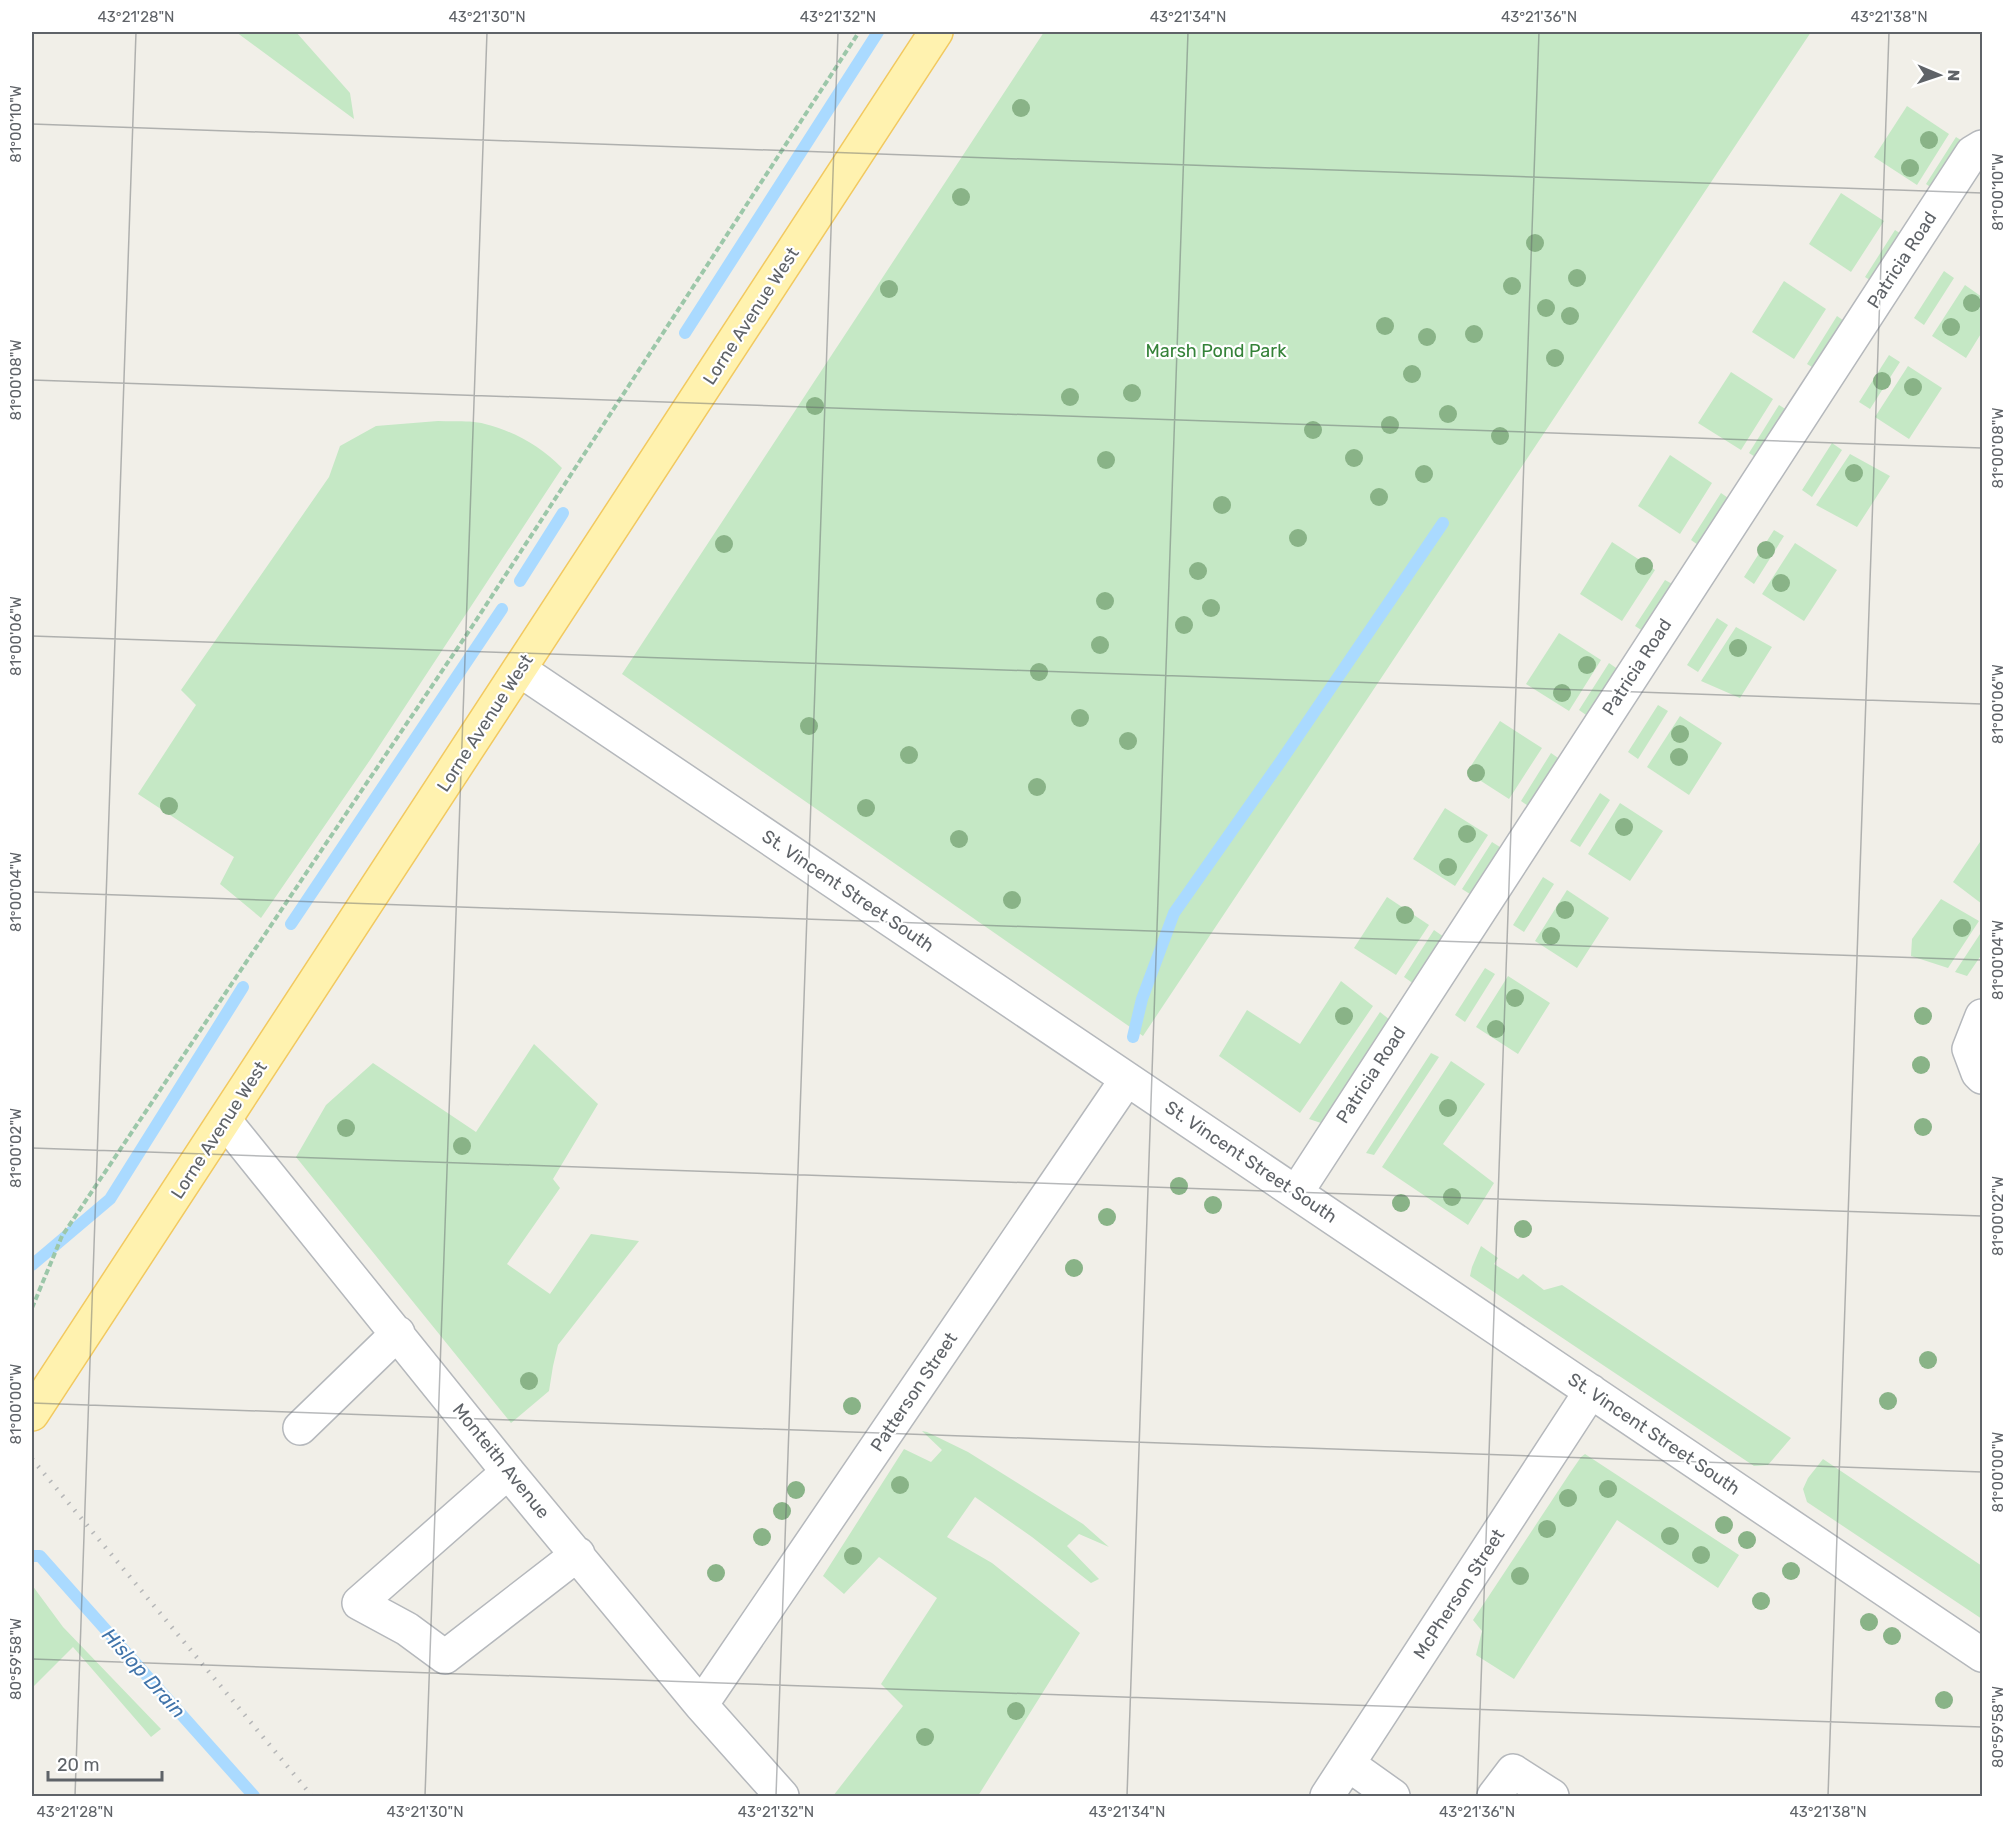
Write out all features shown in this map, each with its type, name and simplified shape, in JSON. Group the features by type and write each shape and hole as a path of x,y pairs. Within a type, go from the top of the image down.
{"main road":[{"name":"Lorne Avenue West","path":"32,1414 936,32"}],"street":[{"name":"Patricia Road","path":"1296,1192 1972,153 1983,147"},
{"name":"St. Vincent Street South","path":"520,670 1983,1655"},
{"path":"1983,1016 1969,1049 1978,1073 1983,1077"},
{"name":"Patterson Street","path":"701,1706 1127,1079"},
{"name":"Monteith Avenue","path":"225,1121 508,1472 578,1554 701,1706 782,1797"},
{"path":"300,1428 398,1333"},
{"name":"McPherson Street","path":"1328,1797 1591,1391"},
{"path":"508,1472 359,1603 407,1629 445,1657 578,1554"},
{"path":"1348,1764 1392,1797"},
{"path":"1494,1797 1513,1771 1552,1797"}],"path":[{"path":"32,1308 62,1236 479,615 859,32"}],"green space":[{"path":"236,32 296,32 350,93 354,119"},
{"name":"Marsh Pond Park","path":"1044,32 1811,32 1143,1036 622,674"},
{"path":"1907,106 1949,134 1917,185 1874,157"},
{"path":"1956,137 1967,144 1936,191 1926,184"},
{"path":"1841,193 1884,221 1851,272 1809,244"},
{"path":"1895,230 1906,237 1876,284 1865,277"},
{"path":"1944,271 1954,278 1924,325 1914,318"},
{"path":"1784,281 1826,309 1794,359 1752,332"},
{"path":"1965,285 1982,297 1982,332 1966,358 1932,336"},
{"path":"1837,316 1847,323 1817,370 1807,364"},
{"path":"1889,355 1900,362 1870,409 1859,402"},
{"path":"1908,366 1942,388 1909,439 1875,417"},
{"path":"1731,372 1773,399 1741,450 1698,423"},
{"path":"1779,405 1790,412 1760,460 1749,453"},
{"path":"438,421 480,423 507,431 545,453 562,468 370,760 261,918 220,884 234,857 138,794 196,705 181,690 329,477 340,446 376,426"},
{"path":"1832,443 1842,450 1812,497 1802,490"},
{"path":"1850,454 1890,476 1857,527 1816,505"},
{"path":"1670,455 1712,483 1680,534 1638,506"},
{"path":"1721,493 1731,500 1701,547 1691,540"},
{"path":"1774,530 1784,536 1754,584 1744,577"},
{"path":"1612,542 1655,570 1622,621 1580,594"},
{"path":"1795,543 1837,570 1804,621 1762,594"},
{"path":"1665,580 1676,586 1646,633 1635,626"},
{"path":"1717,618 1728,625 1698,672 1687,665"},
{"path":"1736,627 1772,647 1740,698 1701,681"},
{"path":"1559,633 1601,660 1569,711 1526,684"},
{"path":"1609,663 1619,670 1589,717 1579,710"},
{"path":"1658,705 1668,711 1638,759 1628,752"},
{"path":"1680,716 1722,743 1689,795 1647,767"},
{"path":"1500,721 1542,748 1509,799 1467,772"},
{"path":"1551,753 1561,760 1531,808 1521,801"},
{"path":"1600,793 1610,800 1580,847 1570,841"},
{"path":"1620,803 1663,831 1630,881 1588,854"},
{"path":"1445,808 1488,835 1455,886 1413,859"},
{"path":"1982,839 1982,904 1953,882"},
{"path":"1492,842 1503,849 1473,896 1462,889"},
{"path":"1543,877 1554,884 1524,932 1513,925"},
{"path":"1567,890 1609,918 1577,968 1535,941"},
{"path":"1387,897 1429,925 1396,975 1354,948"},
{"path":"1941,899 1979,921 1948,968 1911,956 1912,939"},
{"path":"1434,930 1444,937 1414,984 1404,977"},
{"path":"1982,931 1982,954 1967,976 1955,972"},
{"path":"1485,968 1495,974 1465,1022 1455,1015"},
{"path":"1508,976 1550,1003 1518,1054 1476,1027"},
{"path":"1341,981 1373,1006 1300,1113 1219,1056 1247,1010 1300,1044"},
{"path":"1380,1012 1390,1020 1321,1123 1309,1119"},
{"path":"534,1044 598,1104 553,1179 560,1188 507,1264 550,1294 591,1234 639,1241 558,1345 549,1391 511,1423 296,1157 326,1105 373,1063 476,1132"},
{"path":"1431,1053 1439,1057 1374,1155 1366,1153"},
{"path":"1451,1061 1485,1084 1443,1144 1494,1183 1468,1225 1382,1167"},
{"path":"1481,1246 1498,1258 1494,1264 1518,1279 1523,1274 1544,1290 1562,1285 1791,1438 1768,1465 1754,1466 1470,1276"},
{"path":"922,1431 968,1452 1083,1524 1109,1547 1079,1534 1067,1546 1099,1579 1091,1583 1032,1537 975,1497 947,1537 992,1563 1080,1633 978,1796 833,1796 903,1706 881,1684 937,1598 879,1557 844,1594 823,1576 904,1449 931,1462 942,1450"},
{"path":"1585,1454 1739,1555 1718,1588 1617,1520 1514,1679 1476,1655 1482,1631 1473,1620 1570,1473"},
{"path":"1823,1459 1982,1566 1982,1619 1807,1502 1803,1489 1808,1478"},
{"path":"32,1585 63,1627 161,1729 151,1737 73,1647 32,1688"}],"waterway":[{"path":"685,333 878,32"},
{"path":"520,581 563,513"},
{"path":"1133,1037 1142,999 1174,913 1443,523"},
{"path":"291,924 502,609"},
{"path":"32,1265 110,1199 243,987"},
{"name":"Hislop Drain","path":"32,1556 40,1556 254,1796"}],"railway":[{"path":"32,1459 312,1796"}]}
